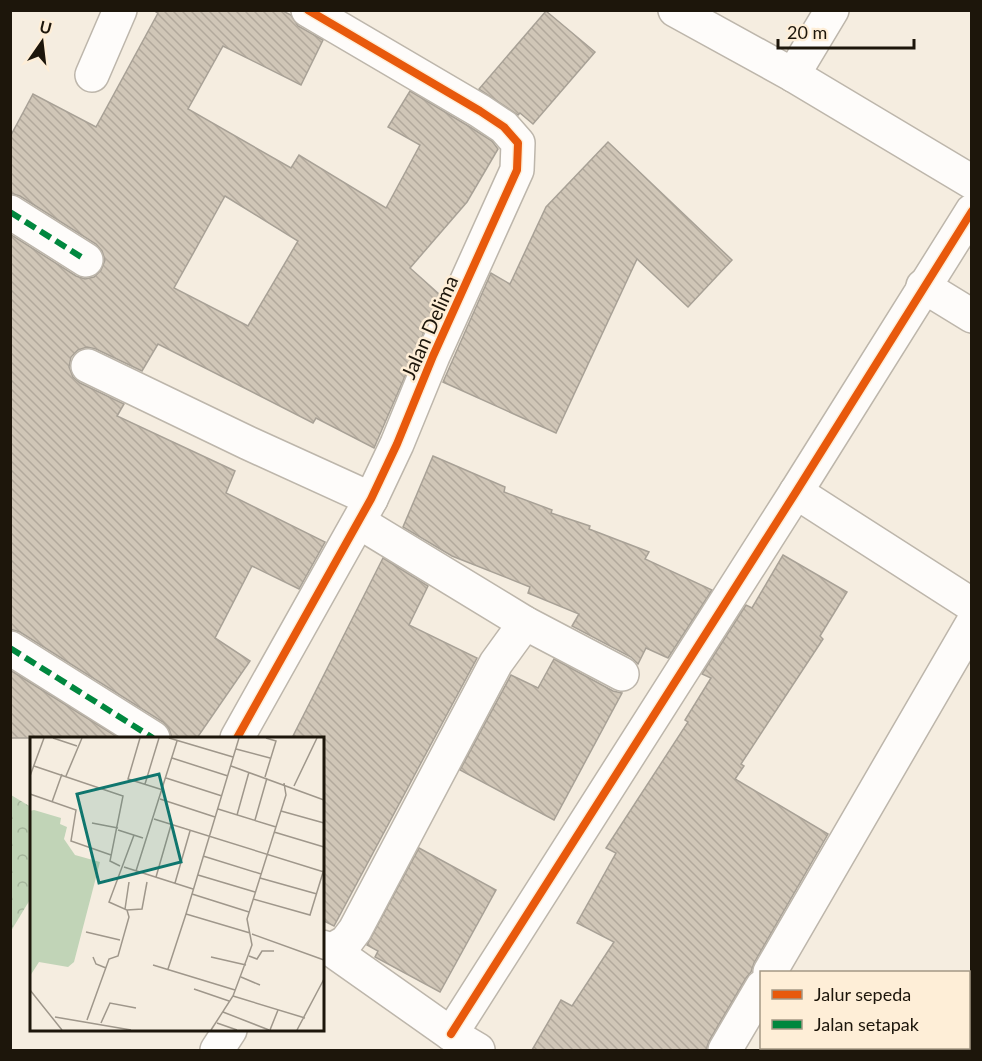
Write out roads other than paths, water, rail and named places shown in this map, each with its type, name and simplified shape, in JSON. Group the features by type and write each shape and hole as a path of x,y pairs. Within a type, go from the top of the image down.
{"street":[{"path":"92,75 120,10"},
{"name":"Jalan Delima","path":"238,737 365,510 398,444 434,356 517,170 518,142 504,127 308,10"},
{"path":"675,10 794,75 972,182"},
{"path":"794,75 832,10"},
{"path":"327,949 465,1042 796,492 972,211"},
{"path":"10,213 86,260"},
{"path":"923,286 972,316"},
{"path":"88,366 248,443 365,510 525,623 622,674"},
{"path":"796,492 972,605"},
{"path":"327,949 346,942 355,930 496,663 525,623"},
{"path":"771,971 972,624"},
{"path":"10,648 151,737"},
{"path":"725,1050 760,990"},
{"path":"217,1050 229,1031"}]}
